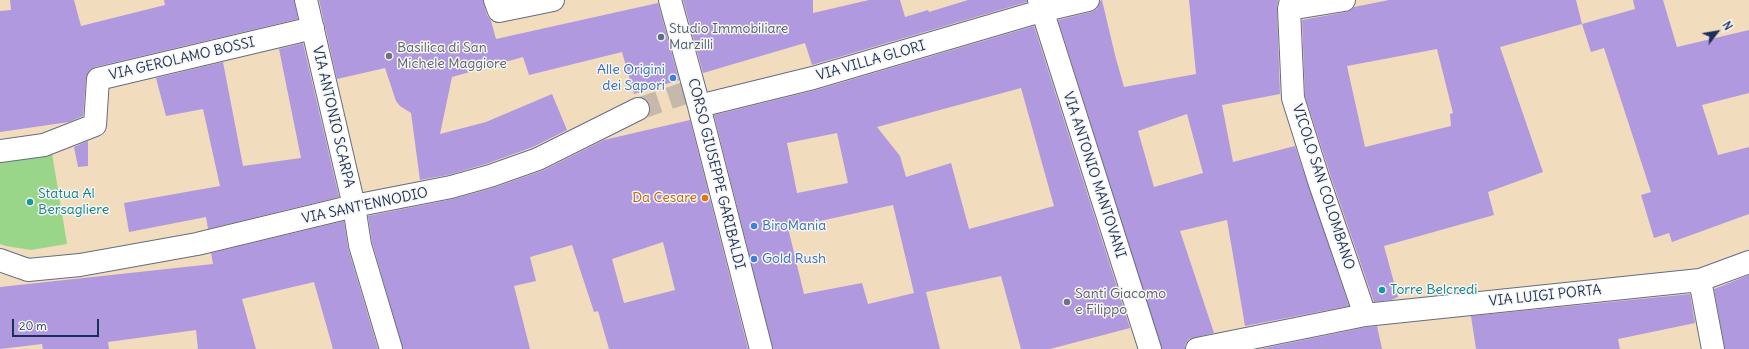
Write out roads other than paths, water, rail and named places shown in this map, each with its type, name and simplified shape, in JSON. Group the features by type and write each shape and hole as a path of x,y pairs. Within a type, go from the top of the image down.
{"street":[{"name":"VIA ANTONIO SCARPA","path":"306,0 354,206 360,245 392,349"},
{"path":"497,6 553,0"},
{"name":"CORSO GIUSEPPE GARIBALDI","path":"670,0 693,97 761,349"},
{"name":"VIA VILLA GLORI","path":"693,97 812,78 1040,5 1088,0"},
{"path":"1290,4 1344,0"},
{"name":"VICOLO SAN COLOMBANO","path":"1290,4 1293,98 1318,181 1365,315"},
{"name":"VIA ANTONIO MANTOVANI","path":"1040,5 1150,349"},
{"name":"VIA GEROLAMO BOSSI","path":"0,152 44,145 95,125 98,79 313,28"},
{"name":"VIA SANT'ENNODIO","path":"0,260 28,270 80,264 197,244 354,206 451,187 490,176 538,159 638,109"},
{"name":"VIA LUIGI PORTA","path":"1197,349 1365,315 1700,280 1749,262"},
{"path":"1700,280 1713,349"}],"tunnel":[{"path":"638,109 685,93"}],"place":[{"name":"Studio Immobiliare Marzilli","path":"661,37"},
{"name":"Basilica di San Michele Maggiore","path":"389,56"},
{"name":"Alle Origini dei Sapori","path":"673,78"},
{"name":"Da Cesare","path":"705,198"},
{"name":"Statua Al Bersagliere","path":"30,202"},
{"name":"BiroMania","path":"754,226"},
{"name":"Gold Rush","path":"754,259"},
{"name":"Torre Belcredi","path":"1382,290"},
{"name":"Santi Giacomo e Filippo","path":"1067,302"}]}
